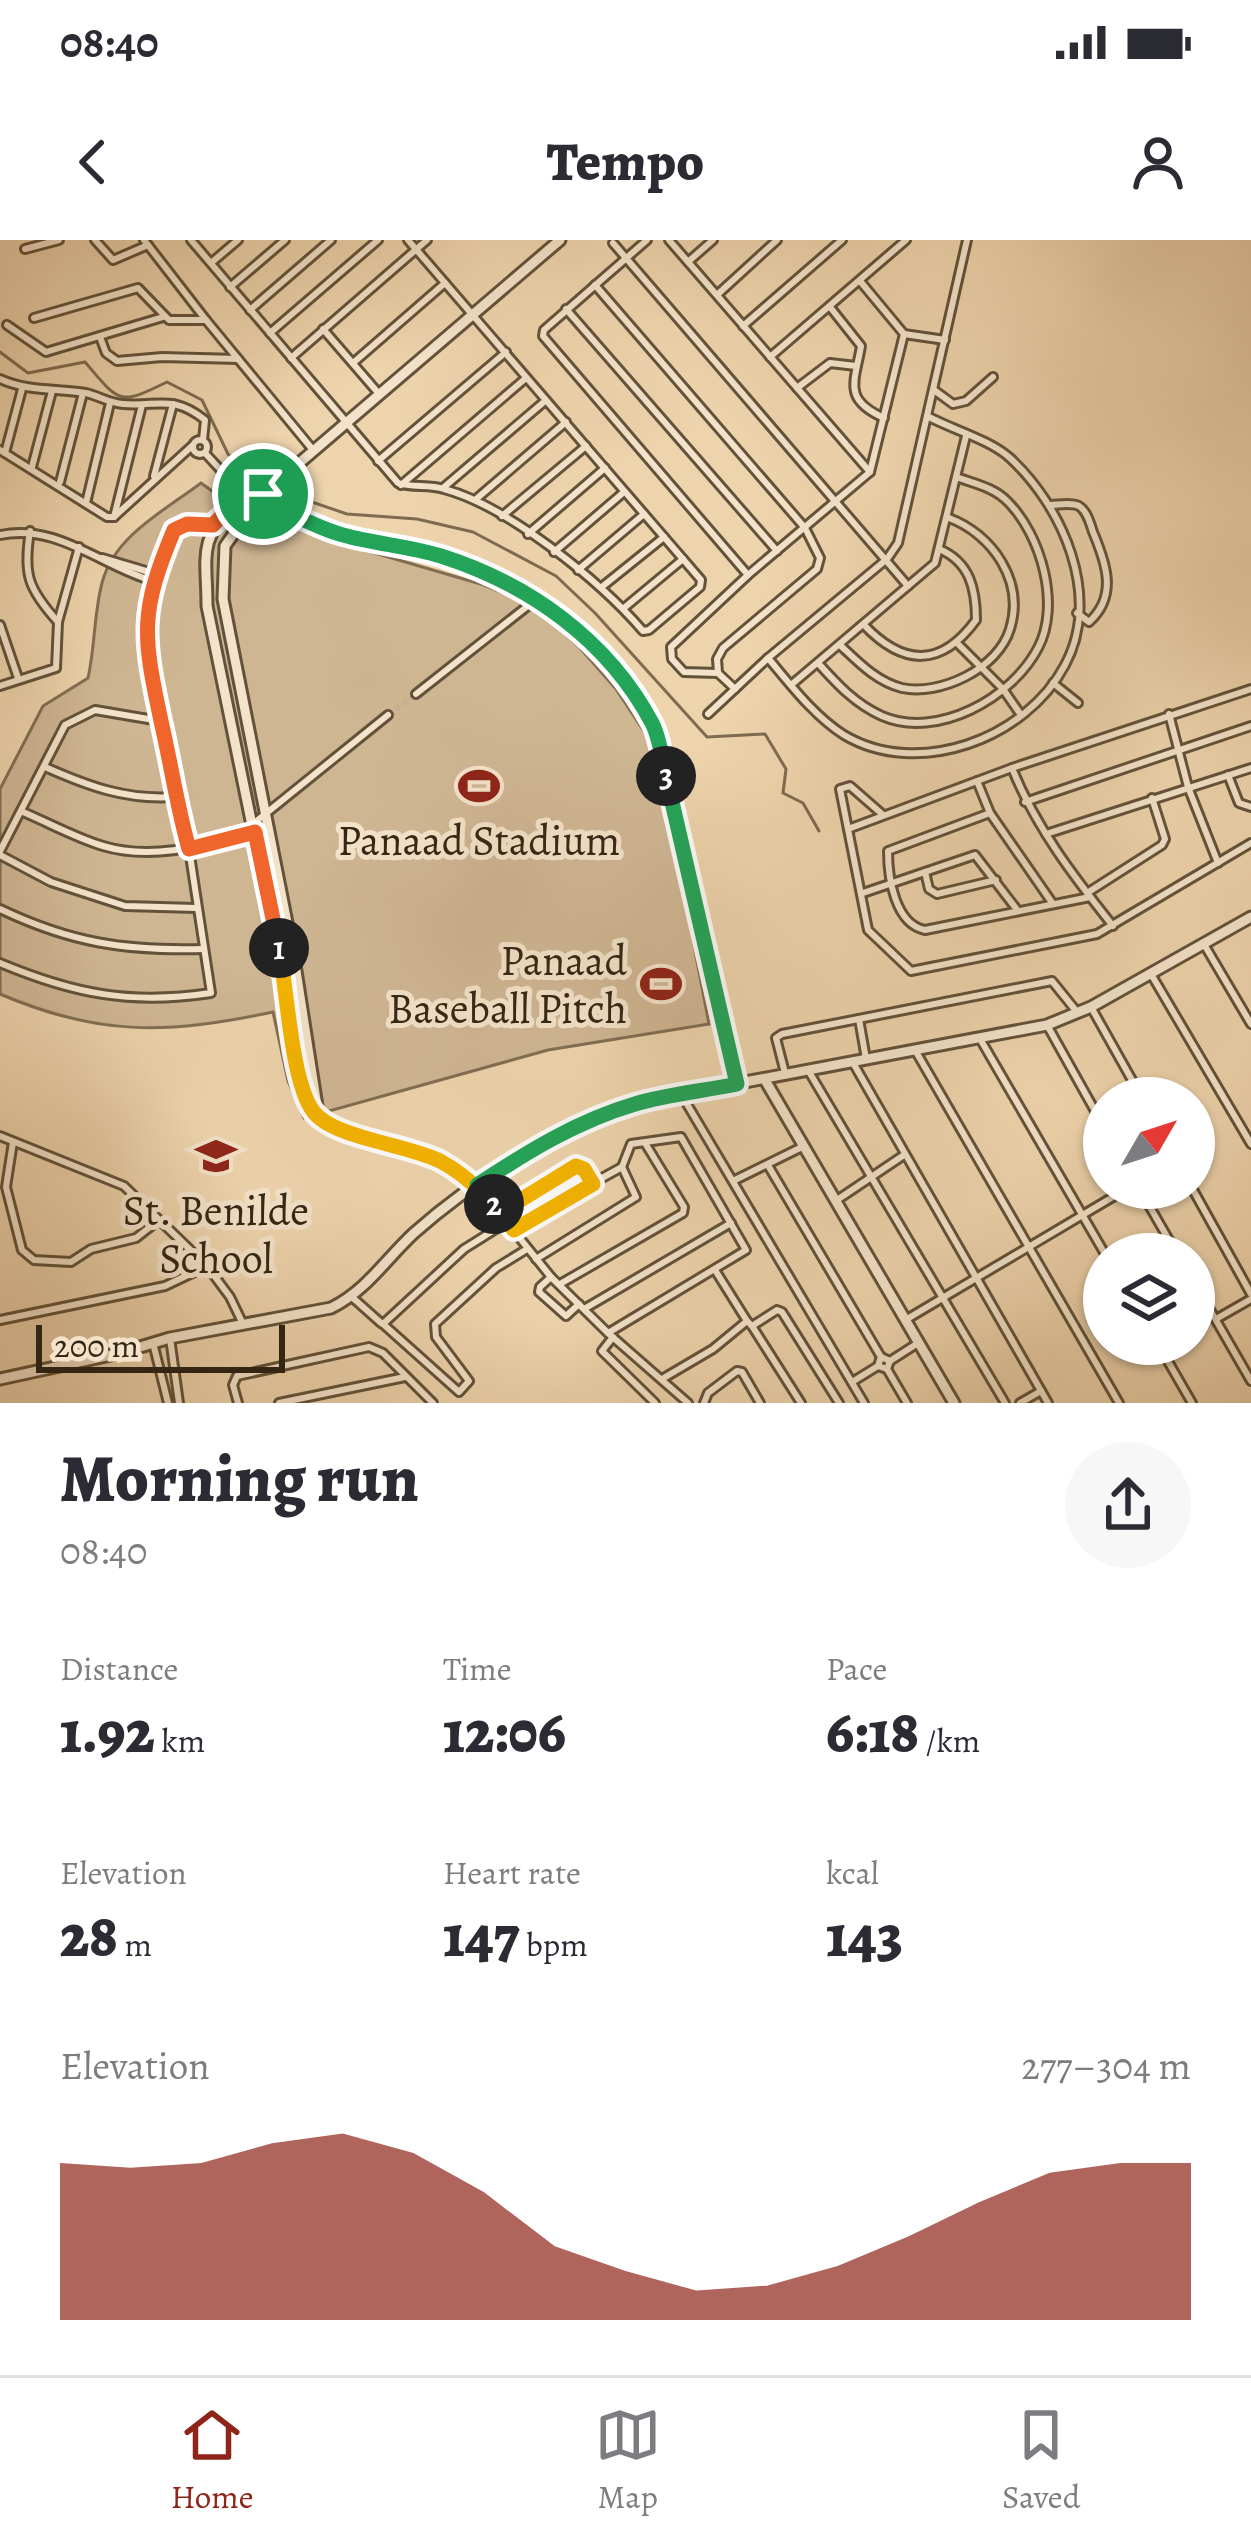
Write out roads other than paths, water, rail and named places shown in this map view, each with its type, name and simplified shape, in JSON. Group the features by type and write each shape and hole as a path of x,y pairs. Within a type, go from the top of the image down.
{"street":[{"path":"25,249 59,240"},
{"path":"95,240 113,260 146,242 313,450"},
{"path":"191,240 401,485 443,488 475,500 603,586 643,631 649,630 702,584 408,240"},
{"path":"211,263 238,240"},
{"path":"230,287 285,240"},
{"path":"250,310 331,240"},
{"path":"270,333 378,240"},
{"path":"291,358 427,240"},
{"path":"244,519 261,518 265,498 313,450 560,240"},
{"path":"647,240 544,330 546,342 748,575"},
{"path":"669,240 870,472"},
{"path":"688,262 713,240"},
{"path":"717,295 777,240"},
{"path":"743,326 842,240"},
{"path":"770,357 906,240"},
{"path":"708,714 886,559 898,543 968,240"},
{"path":"613,243 908,586"},
{"path":"860,281 904,334 945,340"},
{"path":"353,362 445,283"},
{"path":"595,285 805,528 820,558 817,569 723,648 718,673"},
{"path":"34,318 138,288 163,316 175,322 206,320"},
{"path":"830,307 861,346 853,389 868,411 884,418"},
{"path":"566,309 777,551"},
{"path":"7,326 41,352 163,316"},
{"path":"323,329 380,395"},
{"path":"735,689 718,673 684,672 670,650 748,575 870,472 904,334"},
{"path":"99,336 106,353 117,361 238,359"},
{"path":"378,460 506,352"},
{"path":"797,388 830,363 856,366"},
{"path":"401,485 526,377"},
{"path":"934,390 953,404 961,403 993,377"},
{"path":"0,380 22,389 83,393 110,403 142,405 160,400 173,404 205,420 205,453"},
{"path":"22,389 2,452 114,517"},
{"path":"32,467 52,391"},
{"path":"59,484 83,393"},
{"path":"443,488 547,400"},
{"path":"86,503 110,403"},
{"path":"154,477 173,404"},
{"path":"114,517 142,405"},
{"path":"768,658 847,737 877,748 913,753 985,739 1021,715 1065,666 1077,613 1074,565 1050,505 1008,456 929,417"},
{"path":"475,500 566,422"},
{"path":"791,686 935,563 966,436"},
{"path":"114,517 154,477 203,440"},
{"path":"192,446 194,453 205,453 241,491"},
{"path":"502,517 586,446"},
{"path":"527,534 605,468"},
{"path":"818,663 844,693 884,717 928,724 968,710 1003,689 1040,646 1048,620 1043,567 1020,517 987,487 959,478"},
{"path":"688,1403 551,1277 477,1185 404,1145 339,1131 310,1108 296,1058 281,959 207,606 206,548 213,525 241,491 248,488 339,534 440,556 509,583 590,641 654,726 737,1084"},
{"path":"554,552 625,491"},
{"path":"1050,505 1074,504 1085,511 1106,563 1110,584 1096,618 1089,622 1077,613"},
{"path":"234,505 244,519"},
{"path":"578,570 645,514"},
{"path":"841,646 871,672 904,688 958,680 1000,648 1010,630 1012,587 992,546 974,527 949,518"},
{"path":"244,519 225,546 223,599 295,958 320,1119"},
{"path":"0,963 57,987 116,998 164,1000 211,993 189,849 174,796 145,642 155,578 174,530 187,524 213,525"},
{"path":"0,535 30,531 79,547 129,574 155,578"},
{"path":"30,531 26,571 44,607 58,622"},
{"path":"603,586 664,537"},
{"path":"0,686 56,668 58,622 79,547"},
{"path":"863,626 881,643 916,657 956,642 976,620 976,601 965,567 939,550"},
{"path":"623,608 683,559"},
{"path":"416,694 536,599"},
{"path":"0,625 19,680"},
{"path":"956,642 1003,689 1021,715"},
{"path":"1052,682 1078,703"},
{"path":"848,829 1012,768 1251,689"},
{"path":"161,721 95,710 65,725 0,853 51,882 125,906 197,908"},
{"path":"1168,714 1189,788 1218,863"},
{"path":"22,812 99,845 134,853 189,849 254,828 388,715"},
{"path":"1025,802 1251,726"},
{"path":"45,767 115,795 174,796"},
{"path":"1012,768 1025,802 1114,927"},
{"path":"1046,834 1251,768"},
{"path":"1228,776 1239,802 1251,807"},
{"path":"977,781 990,813 1053,904"},
{"path":"882,814 850,786 839,792 868,930 906,970 1097,934 1251,844"},
{"path":"990,813 895,845 887,856 902,917 920,931 1089,895 1162,845 1165,839 1152,799"},
{"path":"862,893 975,854 1018,911"},
{"path":"925,872 928,889 937,894 996,880"},
{"path":"0,909 41,929 87,943 143,950 204,949"},
{"path":"0,1379 170,1338 331,1308 353,1298 411,1235 477,1185 592,1118 639,1102 1047,1025 1078,1014 1251,917"},
{"path":"1205,946 1251,1024"},
{"path":"1151,974 1251,1144"},
{"path":"785,1076 778,1036 859,1018 1052,981 1078,1014"},
{"path":"1091,1007 1130,1077"},
{"path":"859,1018 866,1059"},
{"path":"1047,1025 1083,1089"},
{"path":"979,1037 1093,1233"},
{"path":"915,1050 1119,1403"},
{"path":"852,1061 1048,1403"},
{"path":"808,1070 1005,1403"},
{"path":"765,1081 954,1403"},
{"path":"681,1094 864,1403"},
{"path":"0,1136 124,1186 207,1266 243,1324"},
{"path":"536,1259 636,1197 622,1167 628,1146 681,1137 746,1250 611,1335 602,1351 655,1403"},
{"path":"13,1142 6,1187 22,1250 34,1260 71,1262 91,1249 136,1238 159,1220"},
{"path":"560,1284 683,1213 685,1207 645,1142"},
{"path":"735,1180 804,1147"},
{"path":"835,1202 904,1155"},
{"path":"501,1212 576,1166 584,1169 593,1184"},
{"path":"769,1166 907,1403"},
{"path":"514,1230 622,1167"},
{"path":"907,1319 1091,1209"},
{"path":"1203,1209 1251,1296 1216,1319 1251,1381"},
{"path":"382,1324 464,1249 508,1222"},
{"path":"551,1277 540,1287 546,1300 566,1316 731,1223"},
{"path":"353,1298 459,1392 469,1381 434,1334 435,1324 496,1268 526,1250"},
{"path":"0,1319 165,1286 207,1266"},
{"path":"715,1270 801,1403"},
{"path":"662,1378 749,1323 772,1311 782,1312 839,1403"},
{"path":"170,1338 179,1403"},
{"path":"153,1343 167,1403"},
{"path":"852,1382 919,1343"},
{"path":"238,1403 233,1384 237,1376 369,1347 382,1353 433,1403"},
{"path":"1170,1365 1192,1403"},
{"path":"160,1370 174,1366"},
{"path":"704,1403 708,1393 737,1371 760,1403"},
{"path":"279,1403 406,1377"},
{"path":"1020,1403 1041,1391"}],"waterway":[{"path":"0,352 28,373 85,362 121,396 138,395 167,382 202,400 228,454 254,482 263,485"},
{"path":"277,490 347,514 417,519 473,532 556,576 707,737 765,734 786,769 783,793 803,803 819,831"}],"tunnel":[{"path":"388,715 416,694"}],"place":[{"name":"Panaad Stadium","path":"479,786"},
{"name":"Panaad Baseball Pitch","path":"661,984"},
{"name":"St. Benilde School","path":"216,1156"}]}
